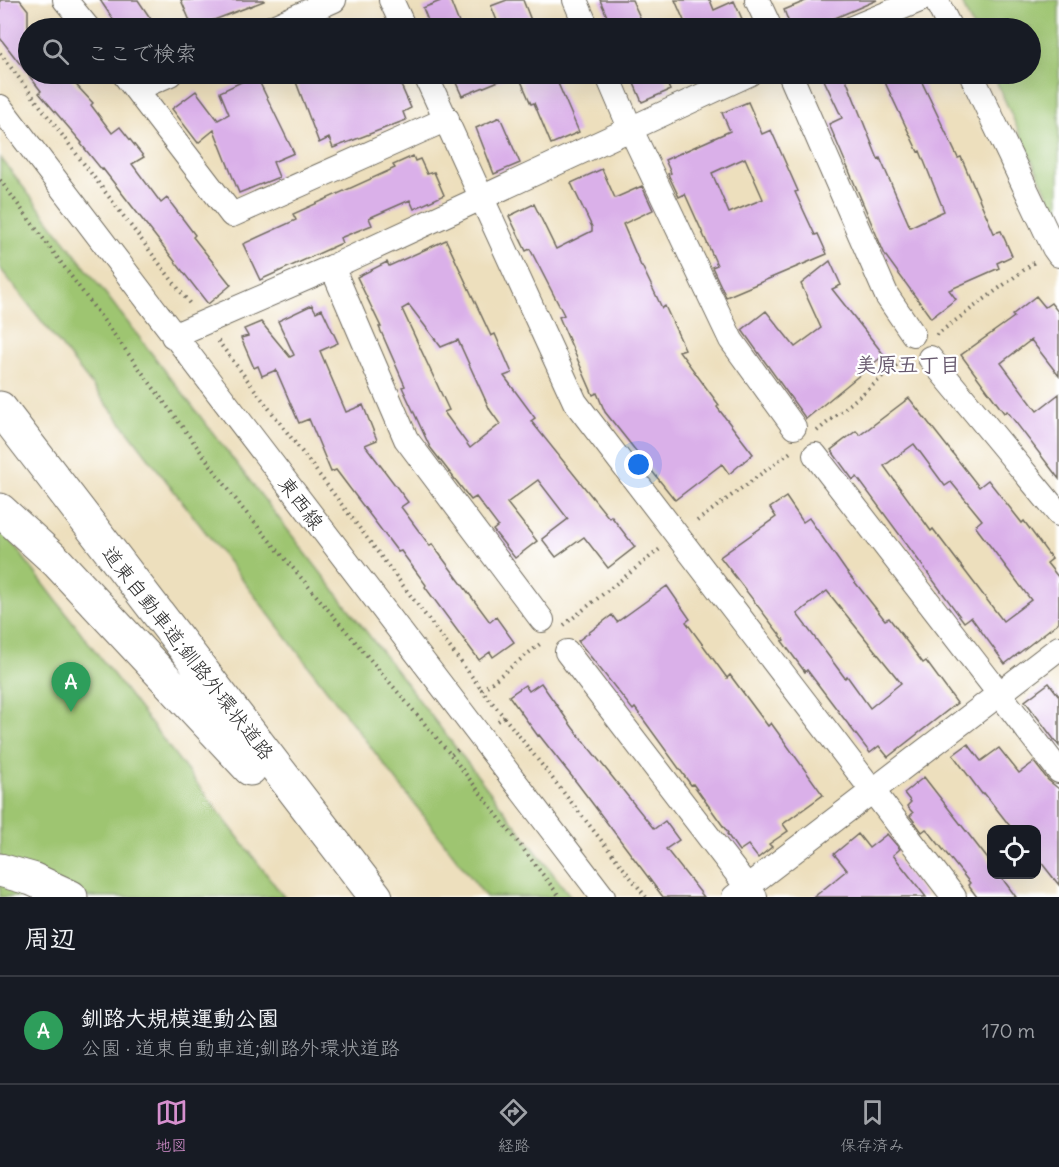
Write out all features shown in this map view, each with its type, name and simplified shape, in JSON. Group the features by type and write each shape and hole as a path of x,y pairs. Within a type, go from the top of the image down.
{"main road":[{"name":"道東自動車道;釧路外環状道路","path":"0,408 376,897"},
{"name":"道東自動車道;釧路外環状道路","path":"0,442 348,897"},
{"path":"0,510 57,562 250,769"},
{"path":"0,870 32,879 71,897"}],"street":[{"path":"65,0 80,18"},
{"path":"294,18 334,0"},
{"path":"391,0 399,18"},
{"path":"575,0 583,18"},
{"path":"757,0 765,18"},
{"path":"876,18 920,0"},
{"path":"936,0 945,18"},
{"path":"132,84 232,215 447,119"},
{"path":"430,84 575,402 954,897"},
{"path":"611,84 731,340 804,441 1059,771"},
{"path":"173,336 332,267 728,84"},
{"path":"794,84 887,296 921,347 1059,514"},
{"path":"976,84 1056,252"},
{"name":"東西線","path":"0,107 603,897"},
{"path":"332,267 406,439 549,629"},
{"path":"567,652 745,894 872,791 1059,648"}],"path":[{"path":"0,53 18,77"},
{"path":"23,84 482,690 646,897"},
{"path":"0,180 243,508 451,755 560,897"},
{"path":"482,690 549,629 804,441 921,347 1056,252"},
{"path":"451,755 504,717"}],"green space":[{"path":"970,0 1059,0 1059,220 998,84 1041,84 1041,18 969,18 962,3"},
{"path":"0,157 571,897 486,897 0,268"},
{"path":"0,527 284,897 0,897"}],"building":[{"path":"0,0 20,0 28,10 28,18 18,18 18,61 0,38"},
{"path":"100,0 138,0 150,18 112,18"},
{"path":"181,0 264,0 219,18 189,18"},
{"path":"443,0 450,0 457,18 427,18 423,8"},
{"path":"507,0 523,0 530,18 496,18 491,6"},
{"path":"600,0 632,0 640,18 608,18"},
{"path":"675,0 710,0 714,10 734,1 742,18 683,18"},
{"path":"808,0 877,0 835,18 787,18 784,10"},
{"path":"36,84 75,84 93,103 91,105 112,133 120,127 144,157 132,164 161,203 167,198 195,235 193,237 231,285 208,304 103,169 39,93 41,91"},
{"path":"237,84 260,84 294,153 273,162 279,177 239,193 214,130 198,143 172,109 196,91 218,120 229,114 220,92"},
{"path":"297,84 400,84 411,108 403,112 406,120 333,148 329,138 319,143"},
{"path":"457,84 491,84 462,96"},
{"path":"522,84 558,84 579,132 551,144 534,103 531,104"},
{"path":"634,84 667,84 670,90 642,102"},
{"path":"826,84 848,84 878,159 880,158 910,227 944,211 920,151 918,152 886,84 923,84 958,158 961,157 994,233 1001,231 1012,256 997,263 999,268 949,290 956,299 931,318 885,255 829,124 842,118"},
{"path":"748,102 762,134 771,130 798,191 795,192 815,235 818,234 827,254 726,297 712,267 717,265 685,194 679,197 668,174 671,173 665,160 730,131 722,113","holes":["745,158 763,199 729,213 712,173"]},
{"path":"500,117 520,163 494,174 476,128"},
{"path":"413,156 415,161 420,159 427,174 434,172 444,195 414,209 410,200 369,218 372,225 340,238 342,243 260,280 243,244 296,220 293,214 395,168 393,165"},
{"path":"602,169 615,198 642,186 653,210 623,224 641,266 662,308 665,306 685,349 679,351 719,405 717,407 753,454 729,474 722,464 675,500 605,412 597,393 593,395 559,317 564,315 530,249 526,251 509,216 534,204 556,249 592,231 571,183"},
{"path":"446,240 491,336 495,334 512,373 504,376 535,418 531,421 635,547 608,568 584,537 556,557 542,539 568,519 538,480 507,503 537,541 515,558 493,530 498,526 476,497 471,500 430,447 402,387 405,386 379,327 381,327 357,277 387,262 389,266","holes":["409,305 441,347 458,340 490,410 500,424 470,448 444,412 449,410 402,309"]},
{"path":"830,261 841,285 832,289 884,355 806,419 742,330 766,311 795,347 821,328 801,284"},
{"path":"1036,296 1045,307 1051,303 1059,313 1059,376 1031,340 1001,363 1037,411 1059,394 1059,479 1007,411 1004,413 961,355 1014,317 1012,315"},
{"path":"312,305 316,312 322,309 338,343 320,351 346,412 363,405 377,440 365,445 408,502 401,507 430,546 432,544 490,622 496,617 514,642 493,657 490,652 479,660 401,551 398,552 336,470 331,472 309,419 299,423 276,370 262,376 258,366 254,368 241,338 248,336 244,329 261,322 290,357 294,355 278,321"},
{"path":"909,398 979,487 988,480 1022,523 1024,521 1052,559 1047,563 1059,578 1059,622 1005,664 971,617 964,622 857,477 853,480 831,450 856,431 860,435","holes":["914,444 945,486 951,482 982,520 975,526 1031,600 1003,621 933,529 931,531 884,466"]},
{"path":"786,497 803,522 809,518 846,571 885,620 889,618 923,663 926,661 957,703 888,757 879,746 870,753 807,670 805,672 782,641 784,640 720,557 776,517 770,508","holes":["827,591 901,683 870,708 797,614"]},
{"path":"667,586 690,619 686,622 727,678 730,675 768,726 771,723 823,795 783,824 788,831 769,844 772,847 758,858 748,845 739,851 693,784 691,785 635,708 633,710 578,641 612,615 617,622"},
{"path":"541,683 573,728 654,829 665,821 679,840 666,849 704,897 663,897 509,696 525,685 529,691"},
{"path":"1049,683 1059,696 1059,746 1025,701"},
{"path":"968,744 981,761 999,748 1019,773 1034,762 1048,780 1059,789 1059,885 1041,862 1041,825 1009,825 953,755"},
{"path":"924,777 987,859 987,879 1003,879 1016,897 977,897 968,885 970,883 929,832 926,829 922,832 910,816 913,813 907,806 911,802 904,793"},
{"path":"858,834 869,848 887,834 900,849 893,855 926,897 814,897 847,870 834,854"}],"place":[{"name":"釧路大規模運動公園","path":"71,712"}],"district":[{"name":"美原五丁目","path":"908,365"}]}
